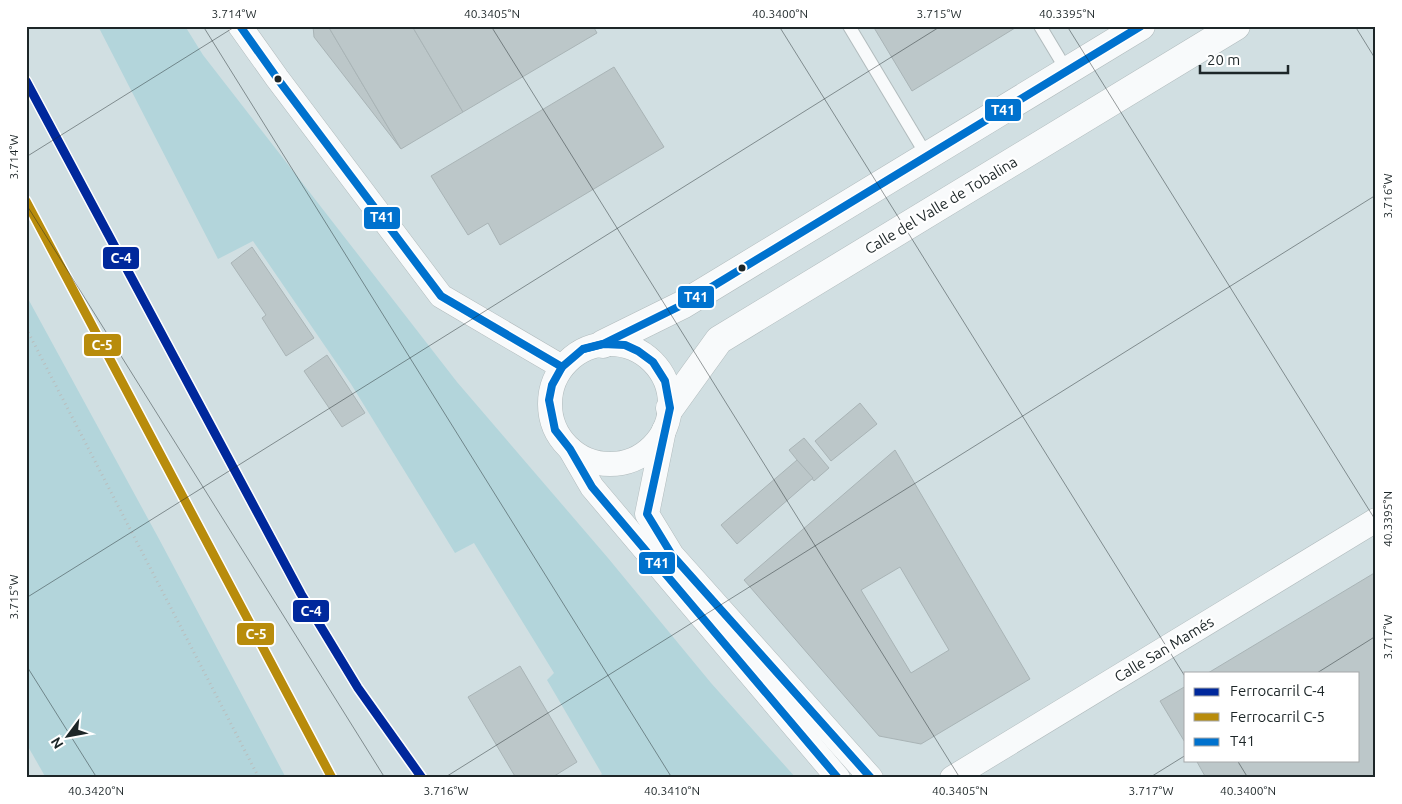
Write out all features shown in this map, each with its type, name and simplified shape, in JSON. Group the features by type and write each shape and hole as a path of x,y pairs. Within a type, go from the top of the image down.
{"main road":[{"path":"603,344 682,305 1141,26"},
{"name":"Calle del Valle de Tobalina","path":"667,419 719,340 1236,26"}],"street":[{"path":"240,26 441,296 562,366"},
{"path":"838,778 592,487 570,449 555,430 549,400 552,385 562,366 583,350 603,344 625,345 638,350 654,362 665,381 667,419 646,514 672,555 871,778"},
{"path":"570,449 589,461 617,464 638,458 654,444 667,419"},
{"name":"Calle San Mamés","path":"952,778 1376,520"}],"lane":[{"path":"850,26 927,156"},
{"path":"1040,26 1067,71"}],"path":[{"path":"26,328 259,778"}],"shaded area":[{"path":"98,26 185,26 203,55 457,382 608,558 711,683 796,778 597,778 602,774 547,680 554,673 474,543 455,553 351,384 253,241 218,259"},
{"path":"26,295 286,778 46,778 26,743"}],"building":[{"path":"313,26 328,26 401,149 314,37"},
{"path":"328,26 412,26 463,112 401,149"},
{"path":"412,26 593,26 597,33 463,112"},
{"path":"873,26 1014,26 1015,28 912,91"},
{"path":"614,67 664,147 500,245 488,223 468,235 431,176"},
{"path":"252,247 314,338 286,356 262,318 266,315 231,263"},
{"path":"327,355 365,413 342,427 304,371"},
{"path":"860,403 877,424 831,461 815,441"},
{"path":"804,438 829,468 814,481 789,450"},
{"path":"895,450 1030,679 921,744 879,736 744,580","holes":["900,567 949,650 911,673 861,590"]},
{"path":"797,460 813,478 737,544 721,525"},
{"path":"1376,572 1376,778 1206,778 1197,762 1360,762 1360,672 1210,672"},
{"path":"520,666 577,762 551,778 516,778 468,697"},
{"path":"1184,687 1184,741 1160,701"}],"rail line":[{"name":"C-4","path":"26,81 301,594 358,688 422,778"},
{"name":"C-5","path":"26,201 332,778"}],"transit line":[{"name":"T41","path":"240,26 441,296 562,367"},
{"name":"T41","path":"584,349 603,344 682,305 1141,26"},
{"name":"T41","path":"838,778 592,487 570,449 555,430 549,400 552,385 562,367 583,349 603,344 625,345 638,351 653,362 665,381 670,408 647,514 672,555 871,778"}]}
